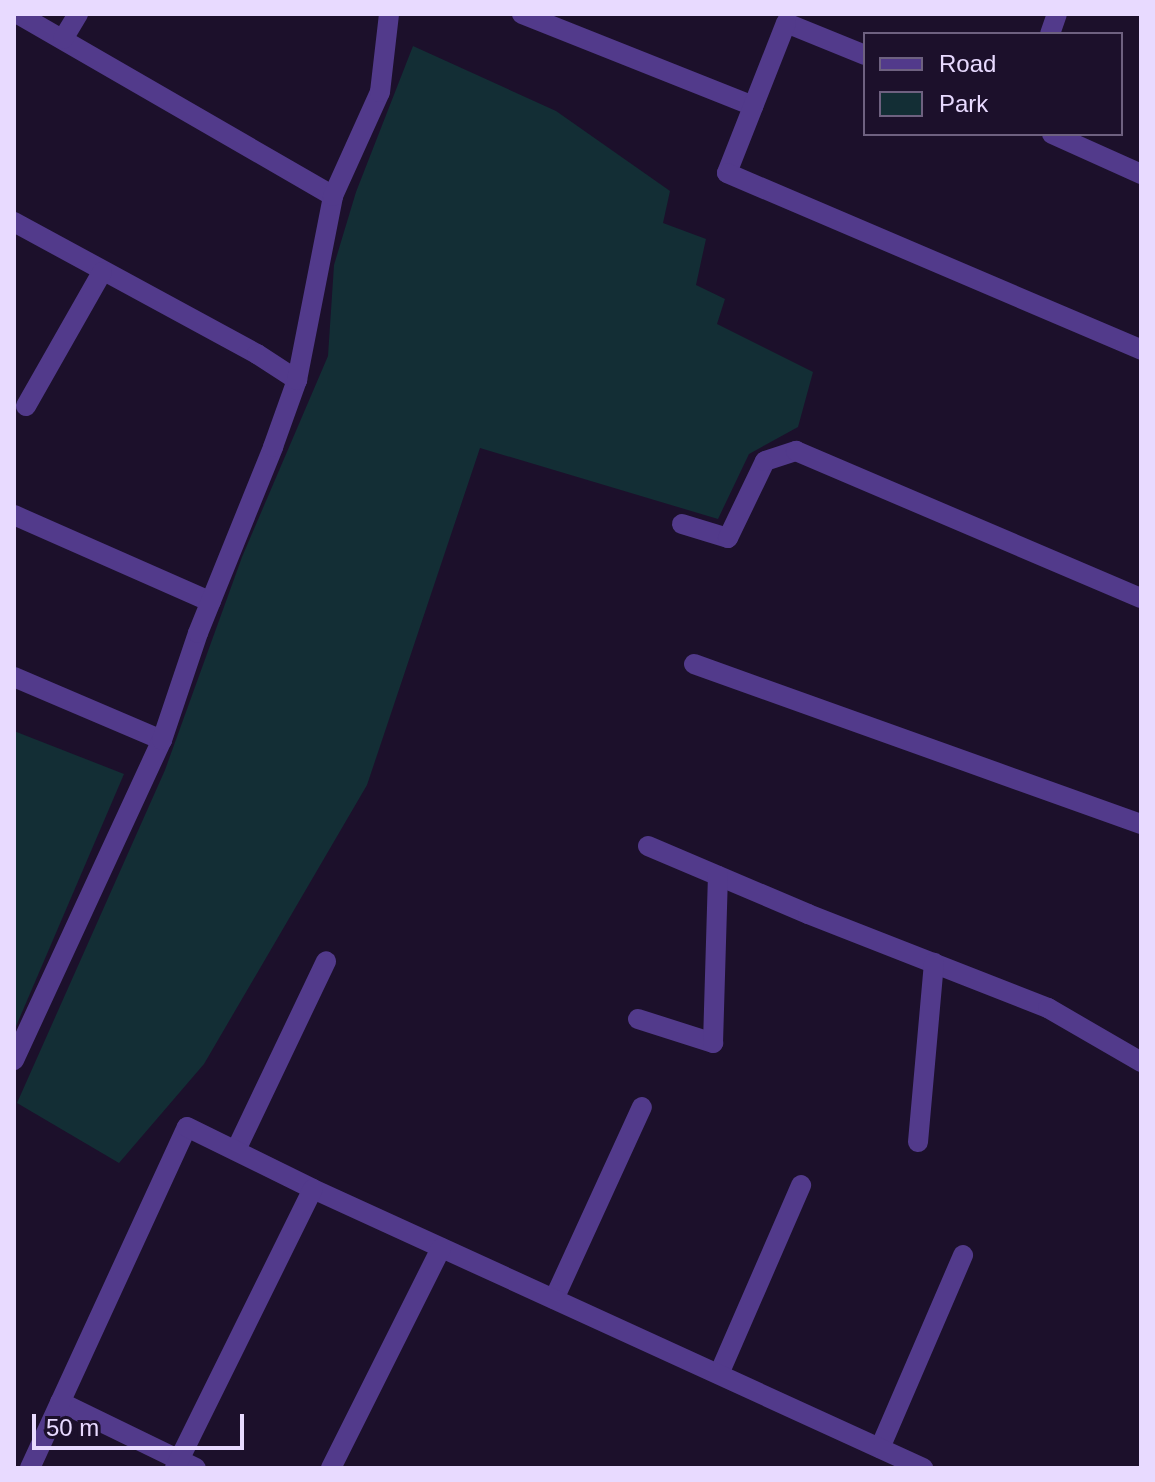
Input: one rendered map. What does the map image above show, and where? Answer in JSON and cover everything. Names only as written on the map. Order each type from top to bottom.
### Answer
[{"type":"street","points":[[18,14],[333,196]]},
{"type":"street","points":[[63,39],[78,14]]},
{"type":"street","points":[[14,1060],[162,740],[211,602],[256,494],[297,380],[333,196],[380,92],[389,14]]},
{"type":"street","points":[[522,14],[753,106]]},
{"type":"street","points":[[863,54],[786,23],[727,173],[1141,350]]},
{"type":"street","points":[[1056,136],[1141,174]]},
{"type":"street","points":[[14,222],[257,354],[297,380]]},
{"type":"street","points":[[26,406],[102,272]]},
{"type":"street","points":[[682,524],[728,538],[765,461],[796,451],[1141,598]]},
{"type":"street","points":[[14,515],[211,602]]},
{"type":"street","points":[[694,664],[1141,824]]},
{"type":"street","points":[[14,677],[162,740]]},
{"type":"street","points":[[648,846],[1048,1008],[1141,1062]]},
{"type":"street","points":[[638,1019],[713,1043],[718,876]]},
{"type":"street","points":[[236,1150],[326,961]]},
{"type":"street","points":[[918,1142],[934,963]]},
{"type":"street","points":[[554,1299],[642,1107]]},
{"type":"street","points":[[30,1468],[187,1127],[313,1189],[923,1468]]},
{"type":"street","points":[[719,1374],[801,1185]]},
{"type":"street","points":[[60,1402],[183,1465],[313,1189]]},
{"type":"street","points":[[331,1468],[441,1248]]},
{"type":"street","points":[[880,1448],[963,1255]]},
{"type":"green space","points":[[413,46],[556,111],[670,191],[663,223],[706,239],[696,285],[725,299],[717,324],[813,372],[798,427],[749,454],[718,519],[480,448],[367,785],[204,1064],[119,1163],[17,1103],[165,770],[242,557],[328,356],[334,265],[356,192]]},
{"type":"green space","points":[[14,731],[124,774],[14,1031]]}]
